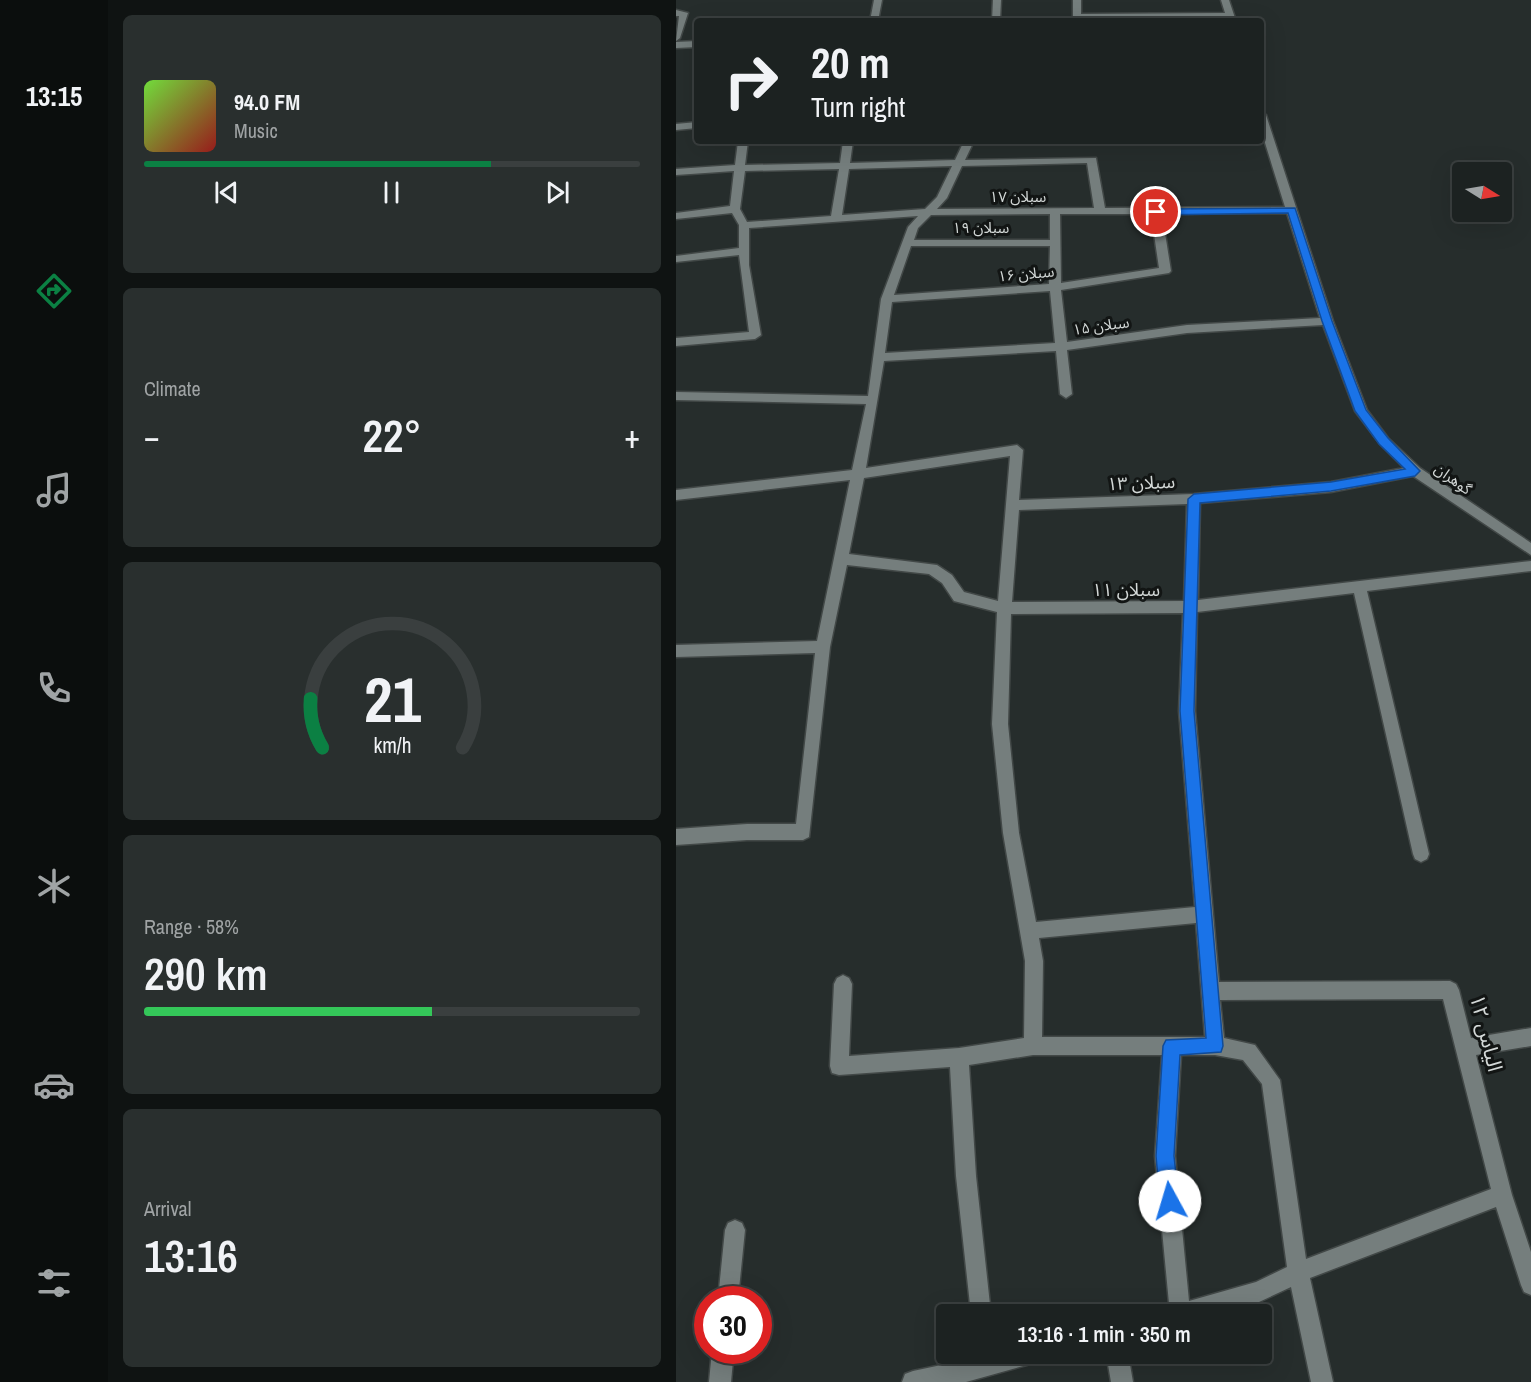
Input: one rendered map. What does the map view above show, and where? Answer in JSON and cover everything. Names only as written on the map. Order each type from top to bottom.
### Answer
[{"type":"street","points":[[875,18],[878,0]]},
{"type":"street","points":[[996,18],[997,0]]},
{"type":"street","points":[[1077,0],[1077,17],[1154,18]]},
{"type":"street","points":[[1225,0],[1231,18]]},
{"type":"street","points":[[676,14],[684,13],[676,38]]},
{"type":"street","points":[[676,45],[694,44]]},
{"type":"street","name":"گوهران","points":[[1264,124],[1327,321],[1361,411],[1384,441],[1415,471],[1531,550]]},
{"type":"street","points":[[676,127],[694,125]]},
{"type":"street","points":[[676,342],[756,335],[744,265],[744,225],[735,209],[743,144]]},
{"type":"street","points":[[836,219],[848,144]]},
{"type":"street","points":[[676,837],[747,831],[804,832],[823,647],[859,474],[880,357],[887,299],[913,227],[942,198],[968,144]]},
{"type":"street","points":[[676,172],[740,168],[1092,160],[1100,212]]},
{"type":"street","points":[[676,216],[735,209]]},
{"type":"street","name":"سبلان ۱۷","points":[[744,225],[927,213],[1292,210]]},
{"type":"street","points":[[1055,212],[1055,287],[1066,394]]},
{"type":"street","name":"سبلان ۱۶","points":[[887,299],[1055,287],[1165,271],[1156,212]]},
{"type":"street","name":"سبلان ۱۹","points":[[907,243],[1055,243]]},
{"type":"street","points":[[676,258],[744,251]]},
{"type":"street","name":"سبلان ۱۵","points":[[880,357],[1060,347],[1187,330],[1327,321]]},
{"type":"street","points":[[676,396],[872,400]]},
{"type":"street","points":[[676,495],[859,474],[1017,450],[1004,608],[1000,724],[1011,833],[1034,961],[1033,1046]]},
{"type":"street","name":"سبلان ۱۳","points":[[1011,505],[1194,499],[1331,487],[1415,471]]},
{"type":"street","points":[[1194,499],[1187,711],[1215,1046]]},
{"type":"street","name":"سبلان ۱۱","points":[[841,559],[932,569],[946,579],[959,597],[1004,608],[1190,607],[1531,566]]},
{"type":"street","points":[[1359,586],[1422,854]]},
{"type":"street","points":[[676,651],[823,647]]},
{"type":"street","points":[[1028,931],[1204,914]]},
{"type":"street","points":[[843,984],[840,1066],[959,1057],[1033,1046],[1215,1046],[1248,1052],[1271,1080],[1298,1272],[1322,1382]]},
{"type":"street","name":"الیاس ۱۲","points":[[1210,991],[1450,990],[1502,1195],[1526,1259],[1531,1285]]},
{"type":"street","points":[[1465,1048],[1531,1037]]},
{"type":"street","points":[[1172,1046],[1165,1156],[1179,1304]]},
{"type":"street","points":[[959,1057],[966,1176],[980,1304]]},
{"type":"street","points":[[1218,1304],[1259,1293],[1298,1272],[1502,1195]]},
{"type":"street","points":[[729,1286],[735,1230]]},
{"type":"street","points":[[720,1382],[722,1364]]},
{"type":"street","points":[[913,1382],[973,1364]]},
{"type":"street","points":[[1119,1364],[1122,1382]]},
{"type":"route","points":[[1156,212],[1292,210],[1327,321],[1361,411],[1384,441],[1415,471],[1331,487],[1194,499],[1187,711],[1215,1046],[1172,1046],[1165,1156],[1170,1201]]}]
